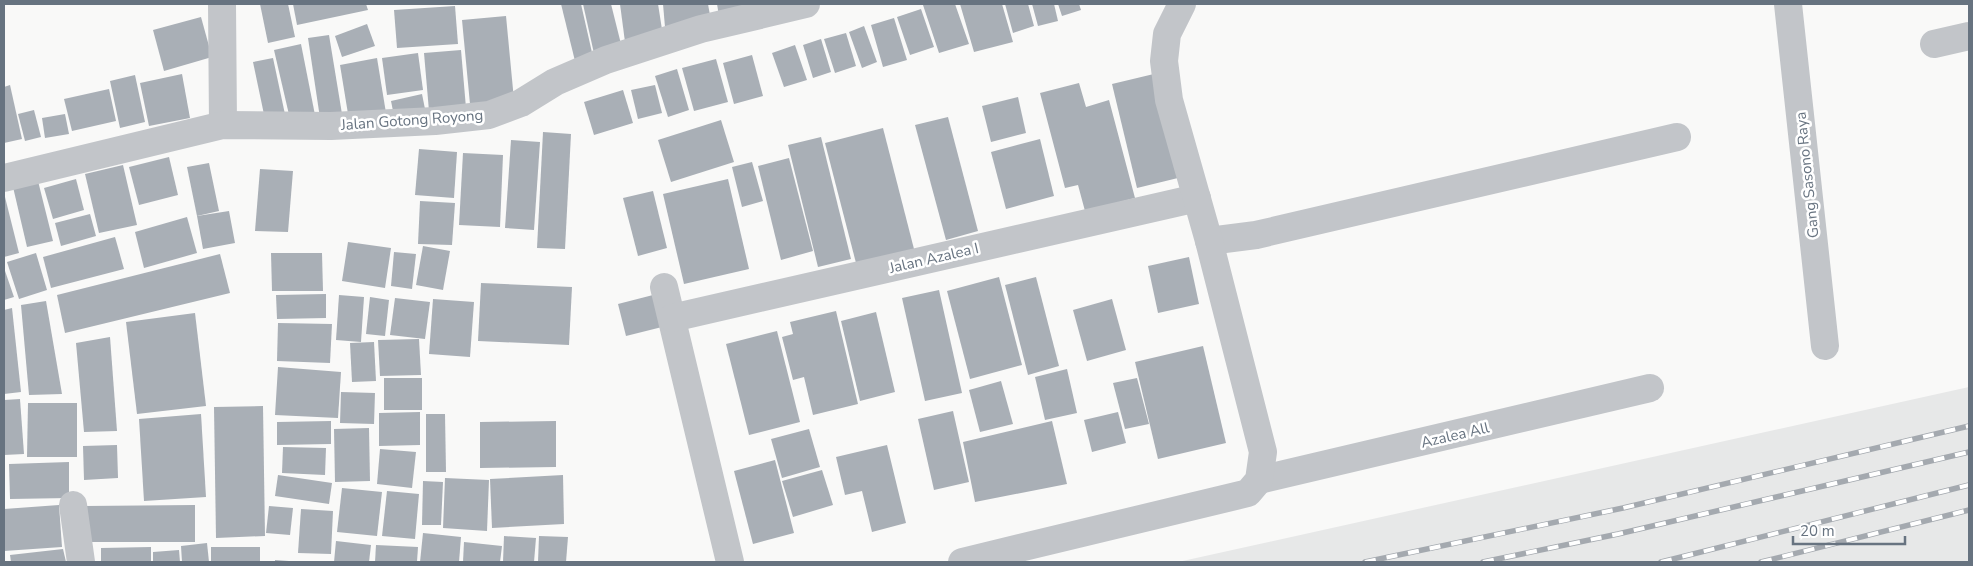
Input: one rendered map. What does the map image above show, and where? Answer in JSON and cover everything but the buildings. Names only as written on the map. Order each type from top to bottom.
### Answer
[{"type":"street","points":[[222,4],[223,124]]},
{"type":"street","name":"Jalan Gotong Royong","points":[[4,178],[223,124],[332,126],[435,121],[489,115],[521,102],[555,82],[606,60],[701,29],[806,4]]},
{"type":"street","points":[[962,562],[1248,494],[1259,480],[1263,452],[1209,241],[1169,100],[1164,61],[1167,34],[1182,4]]},
{"type":"street","name":"Gang Sasono Raya","points":[[1788,4],[1825,346]]},
{"type":"street","points":[[1934,44],[1969,36]]},
{"type":"street","points":[[1209,241],[1256,235],[1677,137]]},
{"type":"street","name":"Jalan Azalea I","points":[[672,318],[1197,198]]},
{"type":"street","points":[[664,287],[730,562]]},
{"type":"street","name":"Azalea All","points":[[1259,480],[1650,388]]},
{"type":"street","points":[[74,506],[81,562]]},
{"type":"shaded area","points":[[1969,387],[1969,562],[1178,562]]},
{"type":"railway","points":[[1365,562],[1623,508],[1969,426]]},
{"type":"railway","points":[[1483,562],[1618,534],[1969,452]]},
{"type":"railway","points":[[1661,562],[1969,485]]},
{"type":"railway","points":[[1761,562],[1969,510]]}]
